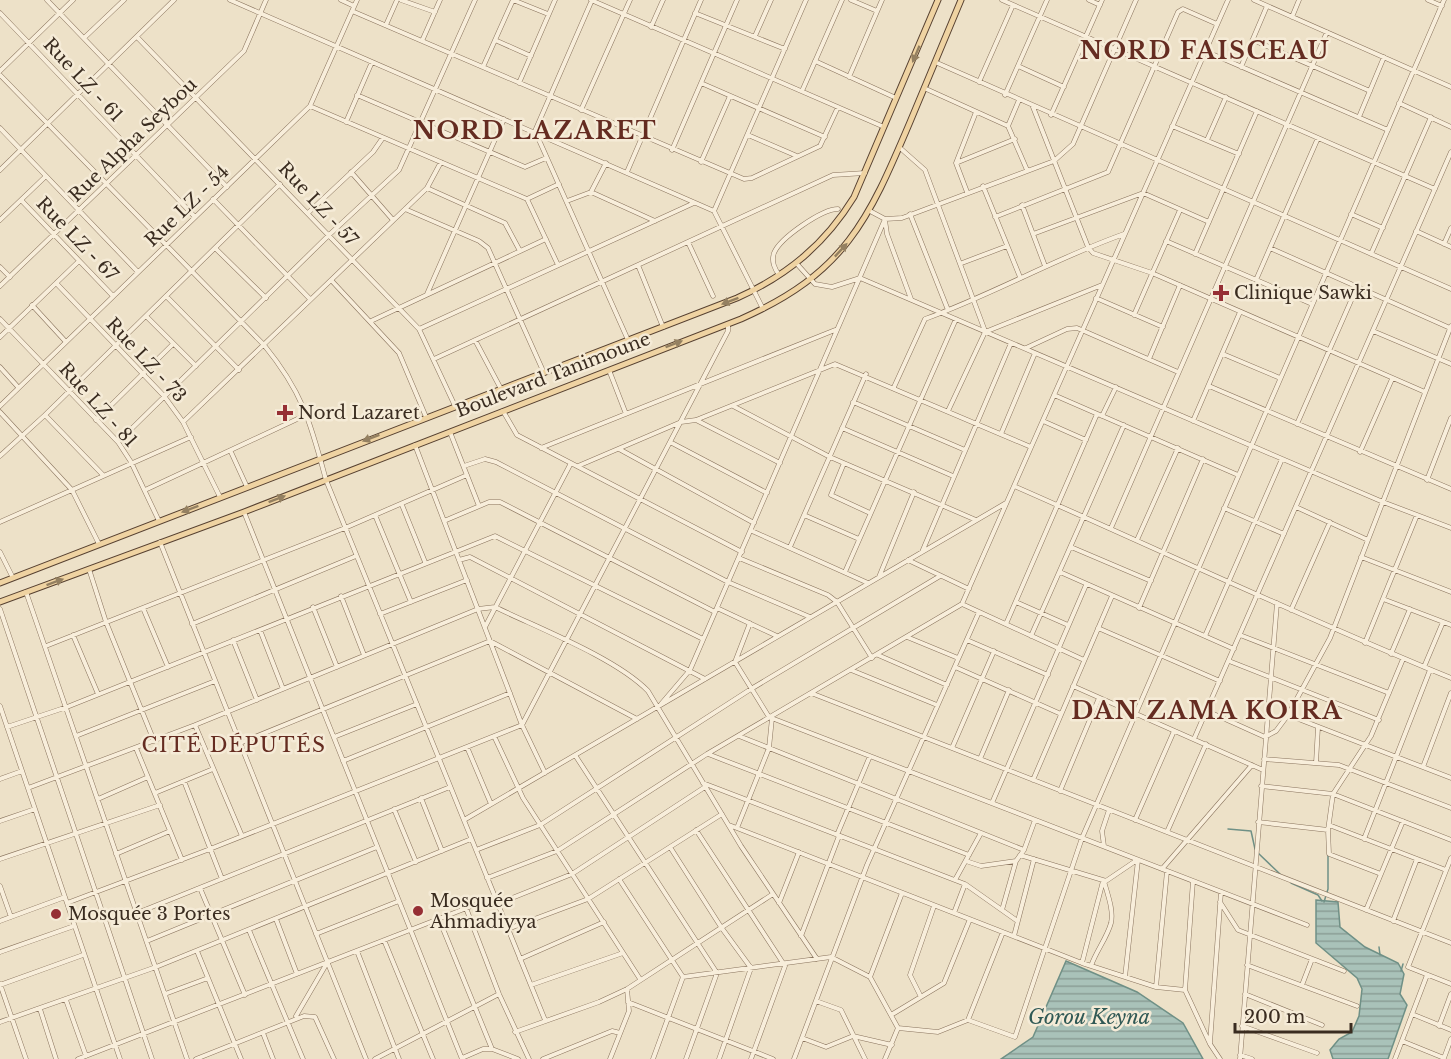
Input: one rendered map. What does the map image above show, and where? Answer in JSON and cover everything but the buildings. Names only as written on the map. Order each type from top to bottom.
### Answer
[{"type":"main road","name":"Boulevard Tanimoune","points":[[0,583],[663,327],[755,290],[797,264],[837,223],[865,173],[938,0]]},
{"type":"main road","name":"Boulevard Tanimoune","points":[[0,602],[244,512],[764,309],[810,280],[838,253],[872,212],[961,0]]},
{"type":"street","points":[[47,0],[227,187]]},
{"type":"street","points":[[73,0],[0,73],[190,272],[264,345],[291,379],[308,414],[326,480],[356,556],[545,1020]]},
{"type":"street","points":[[84,38],[124,0]]},
{"type":"street","points":[[0,170],[174,0]]},
{"type":"street","points":[[230,0],[714,210],[764,309]]},
{"type":"street","name":"Rue Alpha Seybou","points":[[0,286],[244,51],[266,0]]},
{"type":"street","points":[[341,0],[386,25],[730,176],[748,179],[820,146],[838,107]]},
{"type":"street","name":"Rue LZ - 54","points":[[0,406],[310,106],[357,0]]},
{"type":"street","points":[[386,25],[399,0],[435,12]]},
{"type":"street","points":[[422,41],[441,0]]},
{"type":"street","points":[[118,442],[328,235],[399,170],[410,150],[475,0]]},
{"type":"street","points":[[483,67],[513,0],[548,14]]},
{"type":"street","points":[[519,83],[555,0]]},
{"type":"street","points":[[628,340],[535,131],[591,0],[885,127]]},
{"type":"street","points":[[581,110],[630,0]]},
{"type":"street","points":[[651,27],[663,0]]},
{"type":"street","points":[[627,172],[700,0]]},
{"type":"street","points":[[672,150],[737,0]]},
{"type":"street","points":[[756,36],[771,0]]},
{"type":"street","points":[[714,210],[806,0]]},
{"type":"street","points":[[801,91],[842,0]]},
{"type":"street","points":[[851,0],[877,11]]},
{"type":"street","points":[[849,77],[882,0]]},
{"type":"street","points":[[1002,0],[1435,189]]},
{"type":"street","points":[[1005,94],[1047,0]]},
{"type":"street","points":[[1051,115],[1101,2],[1089,0]]},
{"type":"street","points":[[872,212],[883,218],[898,219],[1054,161],[1070,149],[1136,0]]},
{"type":"street","points":[[487,878],[557,850],[707,754],[962,604],[1228,0]]},
{"type":"street","points":[[1254,0],[1451,87]]},
{"type":"street","points":[[1292,17],[1299,0]]},
{"type":"street","points":[[1428,0],[1442,6]]},
{"type":"street","points":[[898,1028],[938,1032],[968,1020],[1016,1037],[1082,838],[1444,0]]},
{"type":"street","points":[[979,82],[1013,5]]},
{"type":"street","points":[[1241,66],[1267,6]]},
{"type":"street","points":[[994,217],[1108,172],[1181,10],[1217,24]]},
{"type":"street","name":"Rue LZ - 61","points":[[0,13],[195,217]]},
{"type":"street","points":[[695,13],[785,49]]},
{"type":"street","points":[[1111,528],[1327,32]]},
{"type":"street","name":"Rue LZ - 57","points":[[137,37],[419,329],[455,406]]},
{"type":"street","points":[[495,40],[531,56]]},
{"type":"street","points":[[1253,40],[1370,91]]},
{"type":"street","points":[[1205,51],[1388,130]]},
{"type":"street","points":[[1359,117],[1384,57]]},
{"type":"street","points":[[815,61],[897,98]]},
{"type":"street","points":[[346,122],[372,62]]},
{"type":"street","points":[[935,62],[1051,115],[1158,159],[1451,289]]},
{"type":"street","points":[[1018,66],[1064,87]]},
{"type":"street","points":[[701,83],[825,137]]},
{"type":"street","points":[[924,88],[1008,126],[1027,170]]},
{"type":"street","points":[[357,95],[525,167],[546,158]]},
{"type":"street","points":[[701,162],[730,96]]},
{"type":"street","points":[[1207,140],[1226,98]]},
{"type":"street","points":[[1008,126],[1019,100]]},
{"type":"street","points":[[1400,104],[1451,127]]},
{"type":"street","points":[[310,106],[382,139],[527,199],[558,265]]},
{"type":"street","points":[[1032,106],[1092,253],[1152,273],[1425,392]]},
{"type":"street","points":[[1196,254],[1257,111]]},
{"type":"street","points":[[967,192],[956,164],[976,112]]},
{"type":"street","points":[[1371,254],[1431,117]]},
{"type":"street","points":[[426,295],[504,119]]},
{"type":"street","points":[[1172,126],[1239,154]]},
{"type":"street","points":[[0,128],[138,272]]},
{"type":"street","points":[[748,135],[796,156]]},
{"type":"street","points":[[1256,280],[1318,138]]},
{"type":"street","points":[[308,213],[373,152],[382,139]]},
{"type":"street","points":[[956,164],[1015,139]]},
{"type":"street","points":[[899,147],[925,170],[962,263],[985,332],[948,411]]},
{"type":"street","points":[[1194,740],[1416,231],[1449,164],[1451,152]]},
{"type":"street","points":[[183,422],[427,188],[441,162]]},
{"type":"street","points":[[567,201],[591,192],[606,163]]},
{"type":"street","points":[[351,172],[393,220]]},
{"type":"street","points":[[434,359],[833,175],[865,173]]},
{"type":"street","points":[[1,218],[46,176]]},
{"type":"street","points":[[0,456],[69,392],[280,184]]},
{"type":"street","points":[[527,199],[559,184]]},
{"type":"street","points":[[983,186],[1020,277]]},
{"type":"street","points":[[427,188],[505,223],[520,252]]},
{"type":"street","points":[[591,192],[656,221]]},
{"type":"street","points":[[1033,234],[1143,193],[1209,222]]},
{"type":"street","name":"Rue LZ - 67","points":[[21,200],[113,296]]},
{"type":"street","points":[[213,200],[310,299]]},
{"type":"street","points":[[419,329],[694,203]]},
{"type":"street","points":[[1022,206],[1045,266]]},
{"type":"street","points":[[405,209],[483,243],[544,373]]},
{"type":"street","points":[[779,275],[774,268],[773,258],[778,247],[820,213],[838,209]]},
{"type":"street","points":[[1134,315],[1180,210]]},
{"type":"street","points":[[910,214],[948,310]]},
{"type":"street","points":[[1352,214],[1383,228]]},
{"type":"street","points":[[658,707],[690,670],[780,464],[835,330],[860,278],[883,218]]},
{"type":"street","points":[[883,218],[911,299]]},
{"type":"street","points":[[1444,244],[1451,228]]},
{"type":"street","points":[[1416,231],[1451,247]]},
{"type":"street","points":[[894,387],[922,322],[928,318],[944,314],[974,297],[1125,233]]},
{"type":"street","points":[[371,321],[546,239]]},
{"type":"street","points":[[1166,241],[1312,304]]},
{"type":"street","points":[[688,242],[713,296]]},
{"type":"street","points":[[962,263],[1007,246]]},
{"type":"street","points":[[216,248],[266,298]]},
{"type":"street","points":[[1265,737],[1276,731],[1288,715],[1333,630],[1451,327],[1270,248]]},
{"type":"street","points":[[0,337],[79,261]]},
{"type":"street","points":[[797,264],[816,285],[832,287],[860,278],[1383,502],[1451,528]]},
{"type":"street","points":[[638,266],[663,327]]},
{"type":"street","points":[[0,267],[10,277]]},
{"type":"street","points":[[331,280],[402,357],[426,417]]},
{"type":"street","name":"Rue LZ - 73","points":[[56,283],[164,396],[191,436],[220,497]]},
{"type":"street","points":[[985,332],[1102,285]]},
{"type":"street","points":[[1149,359],[1180,285]]},
{"type":"street","points":[[1297,424],[1357,287]]},
{"type":"street","points":[[166,296],[239,370]]},
{"type":"street","points":[[1096,298],[1163,327]]},
{"type":"street","points":[[32,305],[66,342]]},
{"type":"street","points":[[1193,421],[1240,312]]},
{"type":"street","points":[[146,316],[196,367]]},
{"type":"street","name":"Rue LZ - 81","points":[[0,319],[118,442],[146,490],[159,521]]},
{"type":"street","points":[[845,572],[956,319]]},
{"type":"street","points":[[67,903],[126,882],[522,725],[728,331],[728,324]]},
{"type":"street","points":[[1025,348],[1072,328],[1083,330],[1178,372]]},
{"type":"street","points":[[541,448],[835,330]]},
{"type":"street","points":[[1373,331],[1451,364]]},
{"type":"street","points":[[475,340],[501,389]]},
{"type":"street","points":[[922,552],[1011,343]]},
{"type":"street","points":[[96,420],[173,344]]},
{"type":"street","points":[[1000,434],[1015,404],[1035,353]]},
{"type":"street","points":[[1223,354],[1280,378]]},
{"type":"street","points":[[578,466],[681,422],[696,420],[835,364],[866,374],[1031,447]]},
{"type":"street","points":[[0,367],[18,387]]},
{"type":"street","points":[[609,369],[627,414]]},
{"type":"street","points":[[790,547],[866,374]]},
{"type":"street","points":[[1360,452],[1392,379]]},
{"type":"street","points":[[1209,386],[1451,489]]},
{"type":"street","points":[[1006,624],[1086,440],[1116,387]]},
{"type":"street","points":[[1054,395],[1238,475]]},
{"type":"street","points":[[854,402],[964,450]]},
{"type":"street","points":[[732,406],[830,457],[977,520]]},
{"type":"street","points":[[502,410],[514,433],[742,552]]},
{"type":"street","points":[[0,412],[72,490],[99,544]]},
{"type":"street","points":[[146,490],[308,414]]},
{"type":"street","points":[[45,415],[103,475]]},
{"type":"street","points":[[1427,480],[1451,418]]},
{"type":"street","points":[[696,420],[780,464]]},
{"type":"street","points":[[1042,421],[1086,440]]},
{"type":"street","points":[[1031,636],[1124,425]]},
{"type":"street","points":[[1448,427],[1451,435]]},
{"type":"street","points":[[842,428],[953,476]]},
{"type":"street","points":[[450,432],[479,507]]},
{"type":"street","points":[[0,522],[191,436]]},
{"type":"street","points":[[670,442],[767,493]]},
{"type":"street","points":[[415,445],[522,725],[545,773]]},
{"type":"street","points":[[1137,540],[1178,448]]},
{"type":"street","points":[[619,449],[655,471],[754,523]]},
{"type":"street","points":[[231,452],[247,487]]},
{"type":"street","points":[[1139,608],[1203,459]]},
{"type":"street","points":[[1204,636],[1282,459]]},
{"type":"street","points":[[464,466],[491,460],[728,582],[810,618]]},
{"type":"street","points":[[485,628],[571,463]]},
{"type":"street","points":[[844,463],[830,493],[870,513]]},
{"type":"street","points":[[46,646],[402,505],[467,476]]},
{"type":"street","points":[[1014,486],[1199,567],[1333,630],[1451,678]]},
{"type":"street","points":[[879,577],[914,492]]},
{"type":"street","points":[[444,521],[498,501],[716,610],[778,636]]},
{"type":"street","points":[[464,820],[1007,502]]},
{"type":"street","points":[[402,505],[425,562]]},
{"type":"street","points":[[1296,507],[1368,540]]},
{"type":"street","points":[[1224,508],[1284,534]]},
{"type":"street","points":[[244,512],[462,1058],[483,1049],[492,1049],[518,1059]]},
{"type":"street","points":[[375,515],[411,602]]},
{"type":"street","points":[[804,515],[859,539]]},
{"type":"street","points":[[1365,644],[1417,515]]},
{"type":"street","points":[[1291,610],[1330,522]]},
{"type":"street","points":[[751,531],[869,583]]},
{"type":"street","points":[[7,727],[67,707],[455,550],[495,536],[703,639]]},
{"type":"street","points":[[159,542],[366,1059]]},
{"type":"street","points":[[1071,547],[1151,581]]},
{"type":"street","points":[[0,552],[13,578]]},
{"type":"street","points":[[192,624],[356,556]]},
{"type":"street","points":[[459,560],[470,557],[705,679]]},
{"type":"street","points":[[1361,557],[1451,592]]},
{"type":"street","points":[[739,558],[837,602],[872,658]]},
{"type":"street","points":[[908,560],[969,589]]},
{"type":"street","points":[[89,569],[106,622],[154,741]]},
{"type":"street","points":[[1060,572],[1234,649]]},
{"type":"street","points":[[476,849],[540,825],[597,790],[675,736],[940,576]]},
{"type":"street","points":[[380,614],[467,580]]},
{"type":"street","points":[[992,803],[1086,585]]},
{"type":"street","points":[[26,592],[187,1059]]},
{"type":"street","points":[[341,596],[364,656]]},
{"type":"street","points":[[1033,780],[1112,596]]},
{"type":"street","points":[[1383,599],[1451,625]]},
{"type":"street","points":[[1016,602],[1068,625]]},
{"type":"street","points":[[1252,1059],[1240,1057],[1277,603]]},
{"type":"street","points":[[962,604],[1084,660]]},
{"type":"street","points":[[313,607],[337,667]]},
{"type":"street","points":[[28,788],[195,725],[478,609],[495,607],[632,676],[648,691],[722,814],[817,959]]},
{"type":"street","points":[[144,608],[168,667]]},
{"type":"street","points":[[0,609],[152,1059]]},
{"type":"street","points":[[1391,654],[1410,609]]},
{"type":"street","points":[[794,1059],[874,849],[979,612]]},
{"type":"street","points":[[1424,667],[1443,622]]},
{"type":"street","points":[[735,662],[750,623]]},
{"type":"street","points":[[1098,628],[1220,681]]},
{"type":"street","points":[[260,630],[283,689]]},
{"type":"street","points":[[73,635],[98,694]]},
{"type":"street","points":[[1240,635],[1389,693]]},
{"type":"street","points":[[907,637],[958,658]]},
{"type":"street","points":[[233,640],[257,700]]},
{"type":"street","points":[[967,640],[1048,675]]},
{"type":"street","points":[[240,743],[490,641],[637,719]]},
{"type":"street","points":[[952,748],[994,651]]},
{"type":"street","points":[[878,655],[947,685]]},
{"type":"street","points":[[1381,874],[1329,854],[1328,828],[1333,794],[1348,768],[1367,745],[1403,659]]},
{"type":"street","points":[[1228,661],[1379,720]]},
{"type":"street","points":[[735,662],[770,717],[1307,925]]},
{"type":"street","points":[[955,667],[1061,714]]},
{"type":"street","points":[[851,670],[938,705]]},
{"type":"street","points":[[1364,839],[1430,670]]},
{"type":"street","points":[[76,736],[215,681]]},
{"type":"street","points":[[1073,686],[1263,770]]},
{"type":"street","points":[[980,759],[1009,690]]},
{"type":"street","points":[[343,761],[510,693]]},
{"type":"street","points":[[810,693],[1451,943]]},
{"type":"street","points":[[1423,768],[1451,693]]},
{"type":"street","points":[[1060,790],[1100,698]]},
{"type":"street","points":[[334,737],[417,704]]},
{"type":"street","points":[[0,706],[120,1059]]},
{"type":"street","points":[[1207,711],[1265,737]]},
{"type":"street","points":[[1288,715],[1423,768],[1450,776]]},
{"type":"street","points":[[737,828],[768,748],[770,717]]},
{"type":"street","points":[[195,725],[242,836]]},
{"type":"street","points":[[1316,763],[1318,727]]},
{"type":"street","points":[[1135,820],[1174,730]]},
{"type":"street","points":[[494,736],[518,789],[640,979]]},
{"type":"street","points":[[738,736],[1024,850]]},
{"type":"street","points":[[1167,832],[1206,744]]},
{"type":"street","points":[[467,747],[491,804]]},
{"type":"street","points":[[136,748],[182,860]]},
{"type":"street","points":[[707,754],[969,855]]},
{"type":"street","points":[[575,755],[717,973]]},
{"type":"street","points":[[800,936],[870,756]]},
{"type":"street","points":[[1263,759],[1348,768],[1451,808]]},
{"type":"street","points":[[1156,987],[1164,870],[1252,765]]},
{"type":"street","points":[[155,793],[213,769]]},
{"type":"street","points":[[0,779],[22,771]]},
{"type":"street","points":[[98,799],[148,777]]},
{"type":"street","points":[[184,782],[222,879]]},
{"type":"street","points":[[704,785],[965,884],[1017,920]]},
{"type":"street","points":[[497,904],[572,874],[704,785]]},
{"type":"street","points":[[1261,786],[1333,794],[1451,840]]},
{"type":"street","points":[[137,913],[450,787]]},
{"type":"street","points":[[421,798],[442,851]]},
{"type":"street","points":[[0,859],[160,805]]},
{"type":"street","points":[[0,821],[35,809]]},
{"type":"street","points":[[394,809],[416,862]]},
{"type":"street","points":[[1104,847],[1102,831],[1109,810]]},
{"type":"street","points":[[508,929],[588,899],[722,814]]},
{"type":"street","points":[[1002,910],[1016,861],[1024,850],[1035,820]]},
{"type":"street","points":[[1366,910],[1403,821]]},
{"type":"street","points":[[1258,822],[1328,828],[1446,870]]},
{"type":"street","points":[[729,825],[1082,963],[1156,987],[1185,990]]},
{"type":"street","points":[[116,854],[170,831]]},
{"type":"street","points":[[696,831],[784,966]]},
{"type":"street","points":[[955,880],[981,833]]},
{"type":"street","points":[[0,1022],[156,967],[471,839]]},
{"type":"street","points":[[147,941],[378,847]]},
{"type":"street","points":[[670,847],[721,927],[752,968]]},
{"type":"street","points":[[779,903],[799,852]]},
{"type":"street","points":[[1020,855],[1104,880]]},
{"type":"street","points":[[1451,858],[1408,967],[1451,984]]},
{"type":"street","points":[[1014,936],[1034,859]]},
{"type":"street","points":[[1393,921],[1417,859]]},
{"type":"street","points":[[1082,963],[1104,880],[1138,860]]},
{"type":"street","points":[[1125,977],[1138,860]]},
{"type":"street","points":[[966,861],[981,866],[1016,861]]},
{"type":"street","points":[[619,879],[683,977]]},
{"type":"street","points":[[1091,966],[1096,950],[1111,924],[1112,915],[1104,880]]},
{"type":"street","points":[[1193,881],[1185,990],[1210,1044],[1220,1059]]},
{"type":"street","points":[[954,913],[965,884]]},
{"type":"street","points":[[0,886],[10,917]]},
{"type":"street","points":[[200,888],[245,995]]},
{"type":"street","points":[[1210,1044],[1221,892]]},
{"type":"street","points":[[870,977],[902,893]]},
{"type":"street","points":[[515,1032],[598,1002],[627,988],[773,894]]},
{"type":"street","points":[[0,921],[65,897]]},
{"type":"street","points":[[78,1059],[495,897]]},
{"type":"street","points":[[316,934],[399,901]]},
{"type":"street","points":[[1220,901],[1238,930],[1344,971]]},
{"type":"street","points":[[921,997],[910,975],[934,906]]},
{"type":"street","points":[[466,908],[499,994],[529,1059]]},
{"type":"street","points":[[276,919],[297,974]]},
{"type":"street","points":[[439,919],[492,1049]]},
{"type":"street","points":[[891,1014],[944,983],[970,919]]},
{"type":"street","points":[[520,959],[604,922]]},
{"type":"street","points":[[0,952],[74,926]]},
{"type":"street","points":[[249,930],[303,1059]]},
{"type":"street","points":[[968,1020],[1003,932]]},
{"type":"street","points":[[384,940],[433,1059]]},
{"type":"street","points":[[197,951],[241,1059]]},
{"type":"street","points":[[357,951],[399,1059]]},
{"type":"street","points":[[531,985],[624,953]]},
{"type":"street","points":[[26,1059],[0,985],[83,955]]},
{"type":"street","points":[[683,977],[784,966],[831,957],[870,977],[891,1014],[898,1028],[885,1059]]},
{"type":"street","points":[[1302,985],[1312,959]]},
{"type":"street","points":[[296,1017],[327,963]]},
{"type":"street","points":[[1247,965],[1357,1006]]},
{"type":"street","points":[[751,1059],[784,966]]},
{"type":"street","points":[[719,1059],[752,968]]},
{"type":"street","points":[[686,1059],[717,973]]},
{"type":"street","points":[[1395,1059],[1427,975]]},
{"type":"street","points":[[653,1059],[683,977]]},
{"type":"street","points":[[165,994],[208,978]]},
{"type":"street","points":[[610,1059],[629,1011],[627,988]]},
{"type":"street","points":[[375,1059],[499,994]]},
{"type":"street","points":[[1245,994],[1322,1024]]},
{"type":"street","points":[[1439,1026],[1451,994]]},
{"type":"street","points":[[66,1000],[86,1056]]},
{"type":"street","points":[[816,1001],[841,1010],[865,1059]]},
{"type":"street","points":[[628,1002],[773,1059]]},
{"type":"street","points":[[40,1009],[56,1059]]},
{"type":"street","points":[[1412,1014],[1451,1030]]},
{"type":"street","points":[[196,1059],[263,1033],[296,1017],[315,1017],[334,1059]]},
{"type":"street","points":[[1242,1026],[1317,1053]]},
{"type":"street","points":[[543,1059],[612,1031],[620,1034]]},
{"type":"street","points":[[263,1033],[273,1059]]},
{"type":"street","points":[[802,1038],[826,1047],[854,1036],[892,1045]]},
{"type":"street","points":[[1401,1041],[1444,1059],[1451,1039]]},
{"type":"water","points":[[1316,900],[1338,902],[1340,927],[1365,947],[1398,963],[1404,974],[1400,994],[1407,1005],[1388,1059],[1333,1059],[1330,1050],[1339,1039],[1352,1032],[1359,1016],[1362,989],[1357,978],[1316,943]]},
{"type":"water","name":"Gorou Keyna","points":[[1066,961],[1137,992],[1183,1023],[1203,1059],[1001,1059],[1033,1037]]},
{"type":"waterway","points":[[1228,829],[1251,831],[1255,849]]},
{"type":"waterway","points":[[1258,853],[1280,874]]},
{"type":"waterway","points":[[1324,902],[1328,889],[1328,854]]},
{"type":"waterway","points":[[1291,883],[1318,895],[1322,901]]},
{"type":"waterway","points":[[1379,947],[1380,955]]},
{"type":"waterway","points":[[1401,971],[1403,964]]},
{"type":"place","name":"Clinique Sawki","points":[[1221,293]]},
{"type":"place","name":"Nord Lazaret","points":[[285,413]]},
{"type":"place","name":"Mosquée Ahmadiyya","points":[[418,911]]},
{"type":"place","name":"Mosquée 3 Portes","points":[[56,914]]},
{"type":"district","name":"NORD FAISCEAU","points":[[1205,51]]},
{"type":"district","name":"NORD LAZARET","points":[[535,131]]},
{"type":"district","name":"DAN ZAMA KOIRA","points":[[1207,711]]},
{"type":"district","name":"CITÉ DÉPUTÉS","points":[[234,745]]}]
